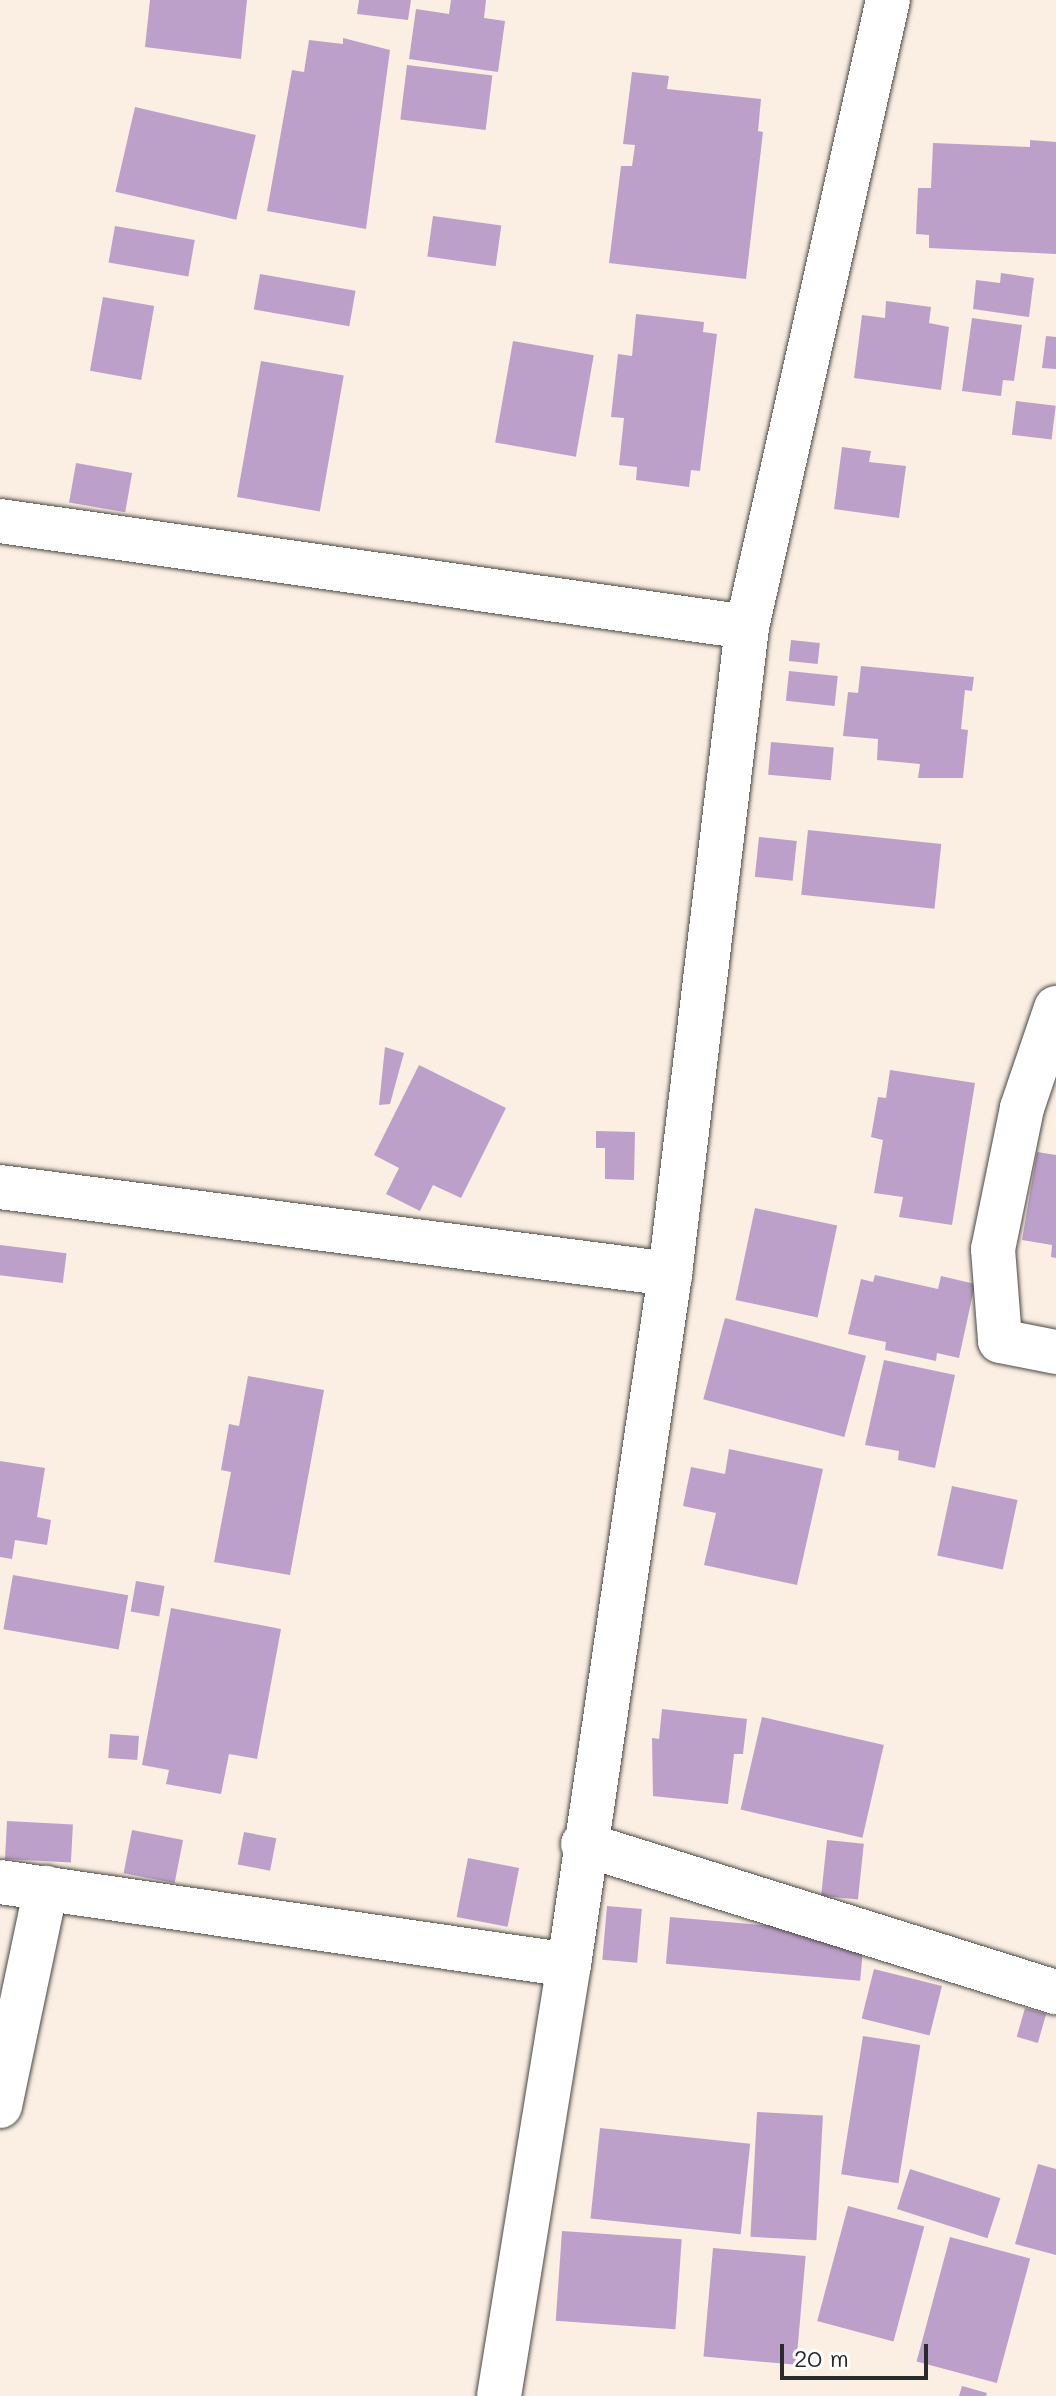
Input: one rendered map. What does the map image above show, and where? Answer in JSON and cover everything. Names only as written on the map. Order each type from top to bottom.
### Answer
[{"type":"street","points":[[499,2396],[569,1965],[583,1844],[670,1274],[747,627],[888,0]]},
{"type":"street","points":[[0,521],[747,627]]},
{"type":"street","points":[[1056,1008],[1022,1108],[993,1249],[1000,1341],[1056,1352]]},
{"type":"street","points":[[0,1187],[670,1274]]},
{"type":"street","points":[[583,1844],[1056,1992]]},
{"type":"street","points":[[0,1882],[569,1965]]},
{"type":"street","points":[[0,2106],[46,1888]]},
{"type":"building","points":[[150,0],[247,0],[241,59],[145,47]]},
{"type":"building","points":[[359,0],[411,0],[408,20],[357,14]]},
{"type":"building","points":[[451,0],[486,0],[484,18],[505,21],[498,72],[409,59],[416,9],[449,14]]},
{"type":"building","points":[[343,38],[390,50],[366,229],[267,211],[292,70],[304,72],[309,40],[343,44]]},
{"type":"building","points":[[407,65],[492,75],[486,130],[400,120]]},
{"type":"building","points":[[632,72],[669,76],[667,89],[761,99],[758,131],[763,132],[746,279],[609,263],[621,166],[632,166],[635,145],[623,144]]},
{"type":"building","points":[[135,107],[256,135],[236,220],[115,192]]},
{"type":"building","points":[[1030,140],[1056,142],[1056,254],[929,248],[929,235],[916,234],[918,188],[931,188],[933,143],[1030,147]]},
{"type":"building","points":[[433,216],[501,226],[496,266],[427,257]]},
{"type":"building","points":[[115,226],[195,240],[188,277],[109,262]]},
{"type":"building","points":[[1001,273],[1034,278],[1029,317],[973,309],[976,280],[1000,283]]},
{"type":"building","points":[[260,274],[356,291],[349,326],[254,309]]},
{"type":"building","points":[[103,297],[154,306],[141,380],[90,371]]},
{"type":"building","points":[[886,301],[931,307],[929,323],[949,327],[941,390],[854,378],[862,315],[885,318]]},
{"type":"building","points":[[636,314],[704,322],[703,332],[717,334],[700,471],[691,470],[689,487],[636,480],[637,467],[619,465],[624,418],[611,417],[618,354],[632,356]]},
{"type":"building","points":[[972,318],[1022,325],[1014,381],[1003,380],[1001,396],[962,391]]},
{"type":"building","points":[[1046,336],[1056,337],[1056,369],[1042,368]]},
{"type":"building","points":[[513,341],[594,355],[576,457],[495,442]]},
{"type":"building","points":[[261,361],[344,376],[320,511],[237,497]]},
{"type":"building","points":[[1016,401],[1056,406],[1052,440],[1012,435]]},
{"type":"building","points":[[842,447],[871,451],[869,462],[906,466],[899,518],[834,509]]},
{"type":"building","points":[[76,463],[132,473],[125,512],[69,502]]},
{"type":"building","points":[[791,640],[820,643],[818,664],[789,661]]},
{"type":"building","points":[[861,666],[974,677],[972,691],[965,690],[961,729],[968,730],[963,778],[918,778],[920,764],[877,760],[878,739],[843,736],[848,692],[858,693]]},
{"type":"building","points":[[789,671],[838,676],[835,706],[786,701]]},
{"type":"building","points":[[771,742],[834,747],[831,780],[768,775]]},
{"type":"building","points":[[808,830],[941,844],[934,909],[801,895]]},
{"type":"building","points":[[759,837],[797,841],[793,881],[755,877]]},
{"type":"building","points":[[385,1047],[404,1053],[390,1104],[379,1105]]},
{"type":"building","points":[[419,1065],[506,1108],[461,1198],[433,1185],[420,1211],[386,1194],[399,1168],[374,1155]]},
{"type":"building","points":[[890,1070],[975,1083],[952,1225],[899,1217],[903,1197],[874,1193],[883,1140],[871,1137],[878,1097],[886,1098]]},
{"type":"building","points":[[596,1131],[635,1132],[634,1180],[605,1179],[605,1148],[596,1148]]},
{"type":"building","points":[[1037,1152],[1056,1155],[1056,1258],[1051,1257],[1052,1245],[1022,1240]]},
{"type":"building","points":[[755,1208],[837,1225],[818,1317],[735,1300]]},
{"type":"building","points":[[0,1245],[67,1253],[63,1283],[0,1275]]},
{"type":"building","points":[[875,1275],[938,1289],[941,1276],[975,1284],[959,1358],[937,1353],[936,1361],[885,1350],[886,1342],[848,1334],[861,1279],[873,1282]]},
{"type":"building","points":[[725,1318],[866,1356],[844,1437],[703,1399]]},
{"type":"building","points":[[884,1360],[955,1375],[935,1468],[898,1460],[899,1451],[865,1445]]},
{"type":"building","points":[[248,1376],[324,1390],[290,1575],[214,1562],[231,1472],[221,1470],[229,1424],[239,1426]]},
{"type":"building","points":[[729,1449],[823,1469],[797,1585],[704,1565],[716,1513],[683,1506],[691,1467],[725,1474]]},
{"type":"building","points":[[0,1461],[45,1468],[37,1517],[51,1520],[47,1545],[15,1540],[12,1559],[0,1557]]},
{"type":"building","points":[[952,1486],[1018,1500],[1003,1569],[937,1555]]},
{"type":"building","points":[[13,1575],[128,1595],[119,1649],[3,1629]]},
{"type":"building","points":[[136,1581],[165,1586],[159,1617],[131,1612]]},
{"type":"building","points":[[171,1608],[281,1629],[257,1759],[229,1754],[221,1794],[166,1784],[169,1770],[142,1765]]},
{"type":"building","points":[[662,1709],[747,1719],[743,1754],[734,1754],[728,1804],[653,1796],[652,1738],[659,1739]]},
{"type":"building","points":[[762,1717],[884,1745],[862,1838],[741,1810]]},
{"type":"building","points":[[110,1734],[139,1736],[137,1760],[108,1758]]},
{"type":"building","points":[[7,1821],[73,1824],[71,1862],[5,1859]]},
{"type":"building","points":[[132,1830],[183,1840],[175,1883],[124,1873]]},
{"type":"building","points":[[244,1832],[276,1838],[270,1871],[238,1864]]},
{"type":"building","points":[[827,1840],[864,1844],[858,1900],[821,1896]]},
{"type":"building","points":[[468,1858],[519,1868],[508,1927],[457,1917]]},
{"type":"building","points":[[607,1906],[642,1909],[637,1963],[602,1960]]},
{"type":"building","points":[[670,1917],[864,1934],[860,1981],[666,1964]]},
{"type":"building","points":[[874,1969],[942,1986],[930,2035],[862,2018]]},
{"type":"building","points":[[1025,2008],[1046,2014],[1038,2043],[1017,2037]]},
{"type":"building","points":[[863,2036],[920,2045],[898,2183],[841,2174]]},
{"type":"building","points":[[757,2112],[823,2115],[816,2240],[750,2237]]},
{"type":"building","points":[[600,2128],[750,2144],[741,2234],[590,2219]]},
{"type":"building","points":[[1038,2164],[1056,2169],[1056,2255],[1015,2244]]},
{"type":"building","points":[[910,2169],[1000,2198],[987,2238],[897,2209]]},
{"type":"building","points":[[848,2206],[924,2226],[894,2341],[817,2321]]},
{"type":"building","points":[[562,2231],[682,2239],[675,2329],[556,2321]]},
{"type":"building","points":[[950,2237],[1030,2258],[997,2383],[917,2362]]},
{"type":"building","points":[[713,2248],[806,2256],[796,2365],[704,2357]]},
{"type":"building","points":[[962,2386],[987,2393],[986,2396],[959,2396]]}]
